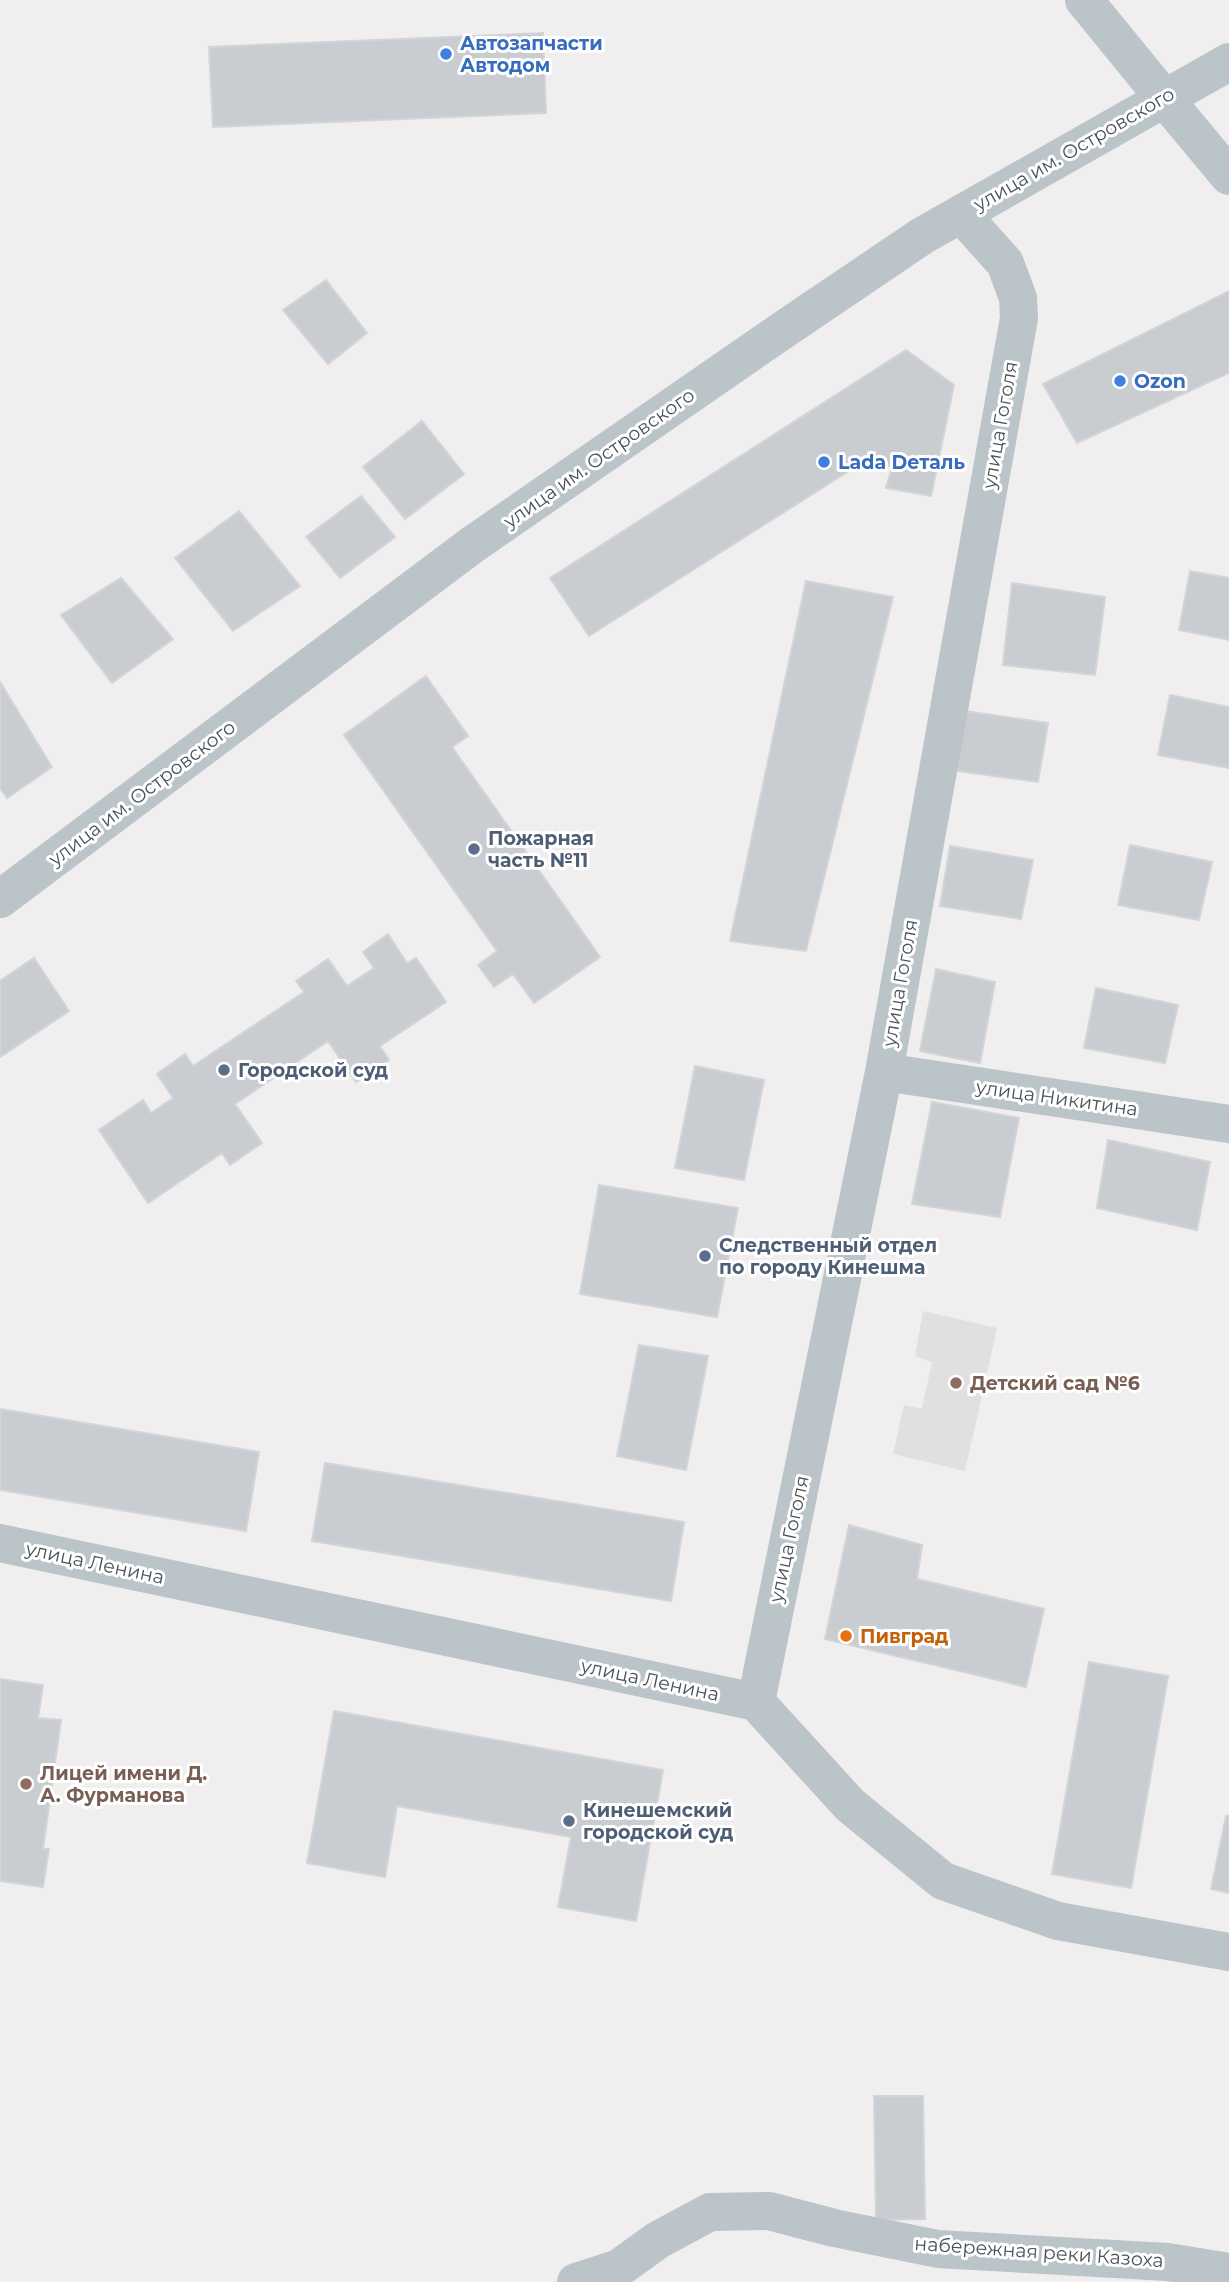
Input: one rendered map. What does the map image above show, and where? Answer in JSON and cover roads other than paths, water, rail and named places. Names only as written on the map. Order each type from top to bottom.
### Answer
[{"type":"street","points":[[1084,0],[1229,176]]},
{"type":"street","name":"улица им. Островского","points":[[0,900],[472,545],[922,236],[1229,62]]},
{"type":"street","name":"улица Гоголя","points":[[756,1702],[884,1072],[1019,318],[1018,298],[1005,263],[961,214]]},
{"type":"street","name":"улица Никитина","points":[[884,1072],[1228,1117]]},
{"type":"street","name":"улица Ленина","points":[[0,1544],[756,1702]]},
{"type":"street","points":[[756,1702],[850,1805],[943,1881],[1058,1921],[1229,1952]]},
{"type":"street","name":"набережная реки Казоха","points":[[576,2282],[619,2268],[658,2240],[710,2212],[769,2211],[834,2228],[938,2249],[1168,2262],[1229,2272]]},
{"type":"place","name":"Автозапчасти Автодом","points":[[446,54]]},
{"type":"place","name":"Ozon","points":[[1120,381]]},
{"type":"place","name":"Lada Dеталь","points":[[824,462]]},
{"type":"place","name":"Пожарная часть №11","points":[[474,849]]},
{"type":"place","name":"Городской суд","points":[[224,1070]]},
{"type":"place","name":"Следственный отдел по городу Кинешма","points":[[705,1256]]},
{"type":"place","name":"Детский сад №6","points":[[956,1383]]},
{"type":"place","name":"Пивград","points":[[846,1636]]},
{"type":"place","name":"Лицей имени Д. А. Фурманова","points":[[26,1784]]},
{"type":"place","name":"Кинешемский городской суд","points":[[569,1821]]}]
